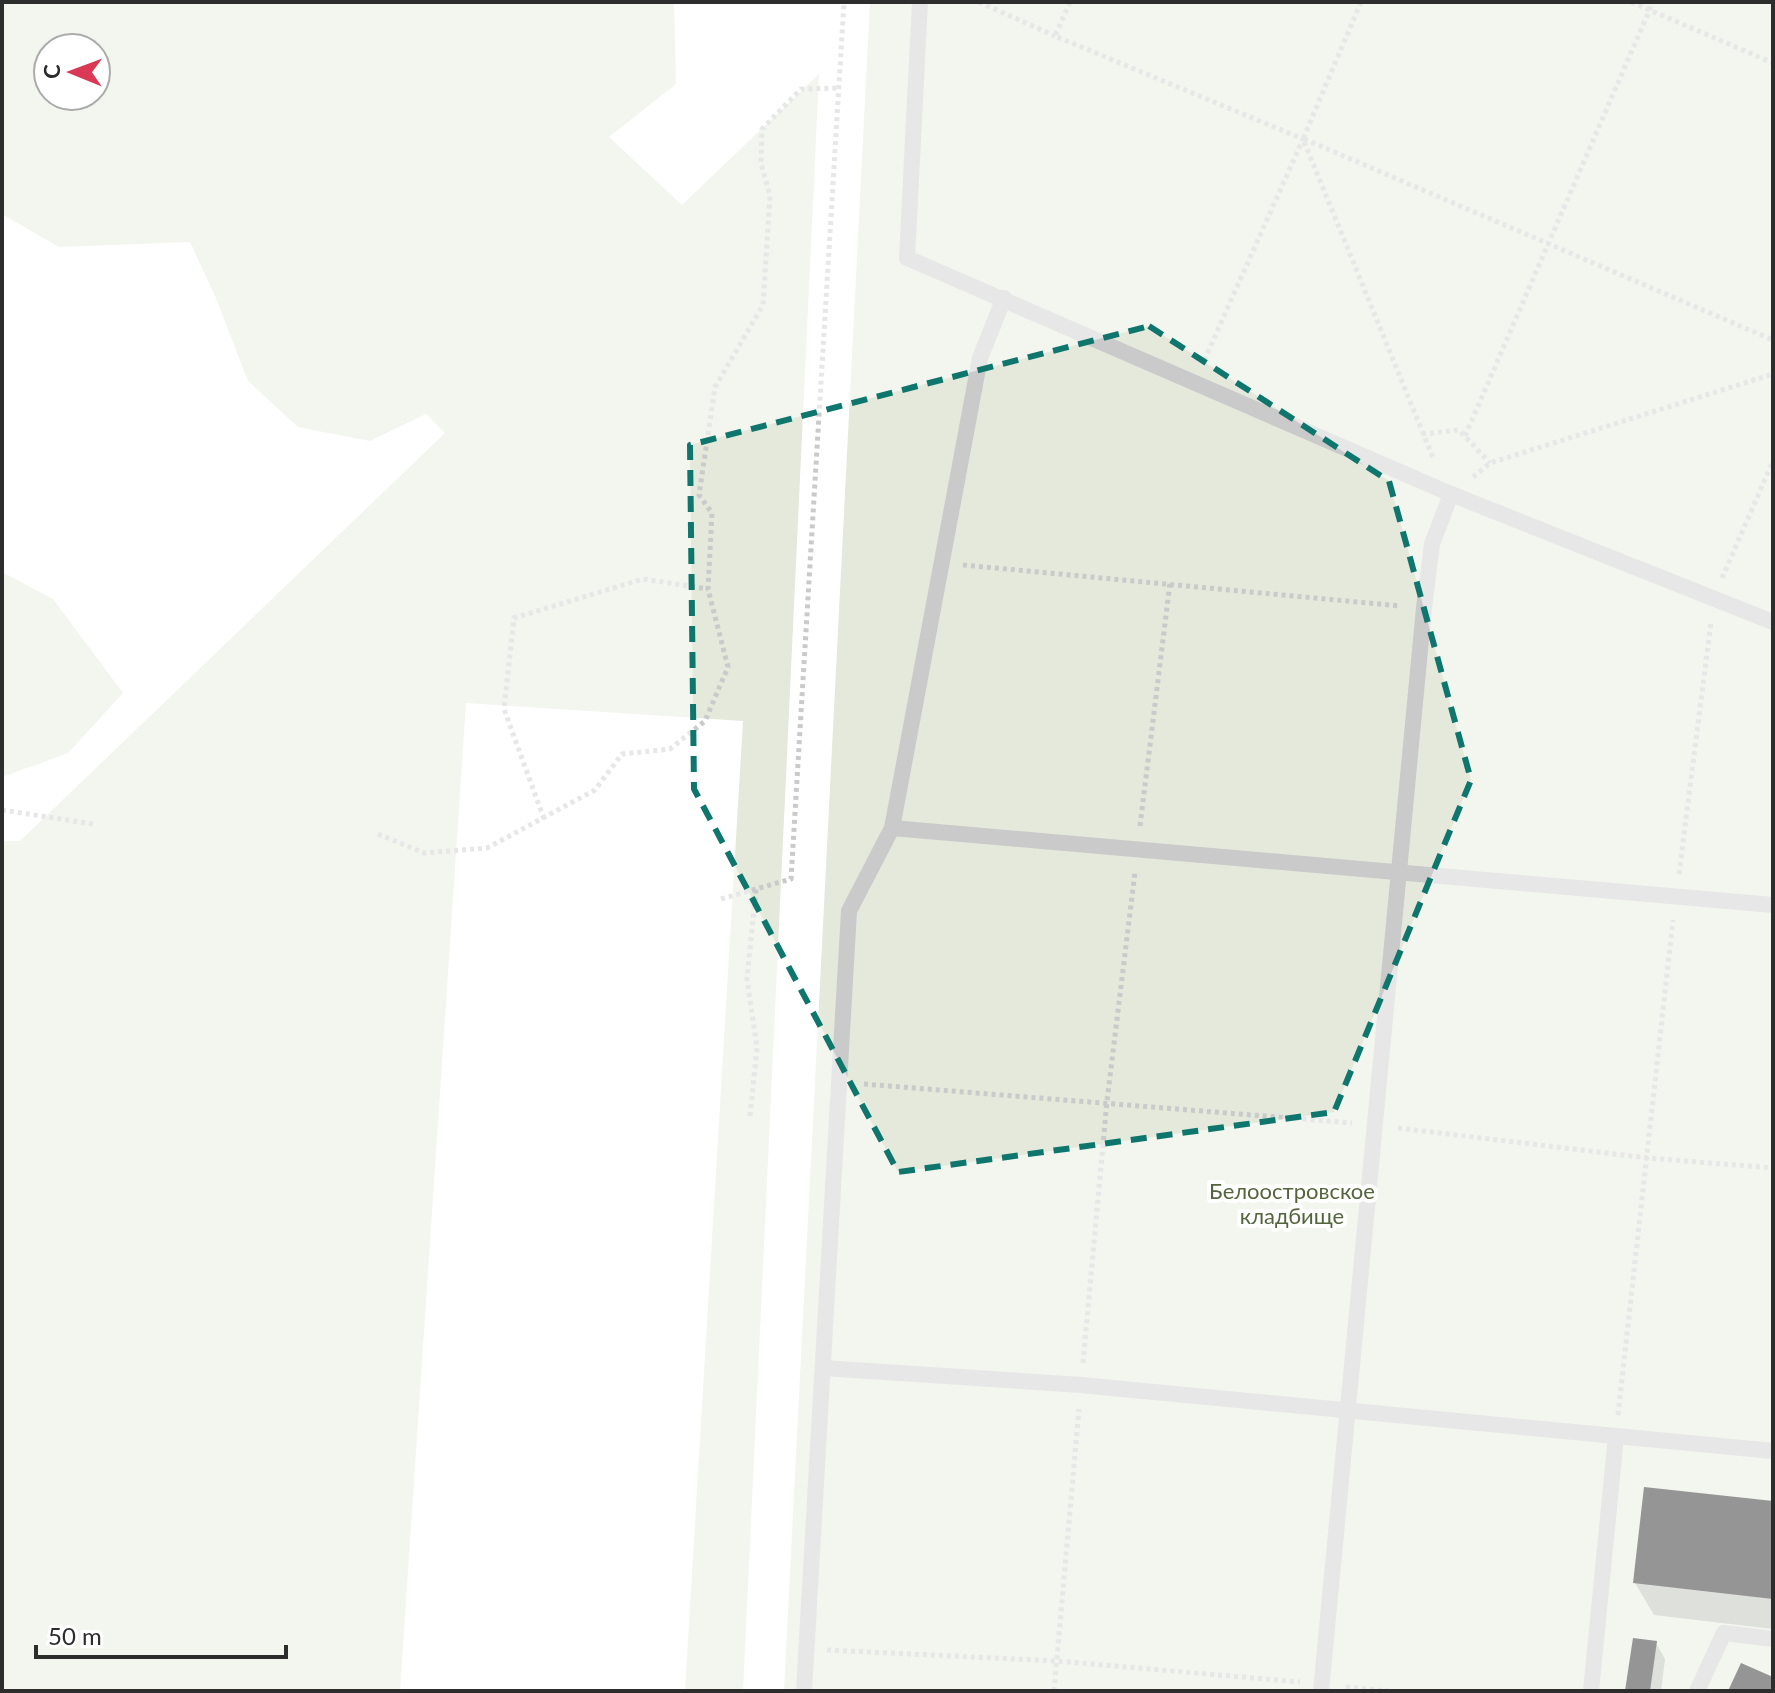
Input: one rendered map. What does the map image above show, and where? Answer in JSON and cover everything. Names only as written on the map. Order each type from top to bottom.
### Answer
[{"type":"lane","points":[[920,2],[907,258],[1451,494],[1773,622]]},
{"type":"lane","points":[[804,1691],[849,911],[892,828],[980,358],[1004,298]]},
{"type":"lane","points":[[1321,1688],[1424,608],[1432,544],[1451,494]]},
{"type":"lane","points":[[892,828],[1138,847],[1773,905]]},
{"type":"lane","points":[[823,1368],[1081,1385],[1773,1451]]},
{"type":"lane","points":[[1591,1691],[1616,1436]]},
{"type":"lane","points":[[1697,1691],[1724,1633],[1773,1639]]},
{"type":"path","points":[[721,899],[791,879],[844,2]]},
{"type":"path","points":[[979,2],[1551,242],[1773,340]]},
{"type":"path","points":[[1055,36],[1070,2]]},
{"type":"path","points":[[1194,383],[1361,2]]},
{"type":"path","points":[[1631,2],[1773,63]]},
{"type":"path","points":[[1465,436],[1653,2]]},
{"type":"path","points":[[378,834],[424,853],[487,848],[595,790],[622,754],[670,749],[705,721],[728,667],[708,589],[712,513],[699,495],[715,387],[763,305],[770,196],[761,163],[762,129],[801,89],[839,88]]},
{"type":"path","points":[[1303,139],[1422,434],[1451,494],[1490,463],[1773,374]]},
{"type":"path","points":[[1422,434],[1459,430],[1490,463]]},
{"type":"path","points":[[1616,1436],[1676,896],[1714,597],[1773,461]]},
{"type":"path","points":[[943,563],[1424,608]]},
{"type":"path","points":[[544,819],[504,709],[514,618],[643,579],[708,589]]},
{"type":"path","points":[[1054,1691],[1107,1101],[1170,583]]},
{"type":"path","points":[[2,810],[93,824]]},
{"type":"path","points":[[750,1116],[757,1048],[747,979],[756,889]]},
{"type":"path","points":[[839,1082],[1107,1101],[1373,1125],[1648,1158],[1773,1168]]},
{"type":"path","points":[[806,1649],[1057,1661],[1321,1688],[1388,1691]]},
{"type":"highlighted area","points":[[1149,326],[1389,481],[1471,780],[1334,1112],[898,1172],[694,789],[690,445]]},
{"type":"green space","points":[[2,2],[674,2],[676,84],[609,137],[682,205],[819,74],[743,1691],[685,1691],[743,721],[466,703],[400,1691],[2,1691],[2,841],[20,841],[445,433],[426,414],[370,441],[298,427],[248,381],[216,298],[190,242],[59,247],[2,214]]},
{"type":"green space","name":"Белоостровское кладбище","points":[[870,2],[1773,2],[1773,1691],[784,1691]]},
{"type":"green space","points":[[2,572],[53,599],[123,693],[68,753],[2,777]]},
{"type":"building","points":[[1644,1487],[1773,1501],[1773,1599],[1633,1583]]},
{"type":"building","points":[[1633,1638],[1657,1641],[1650,1691],[1625,1691]]},
{"type":"building","points":[[1741,1663],[1773,1677],[1773,1691],[1728,1691]]}]
